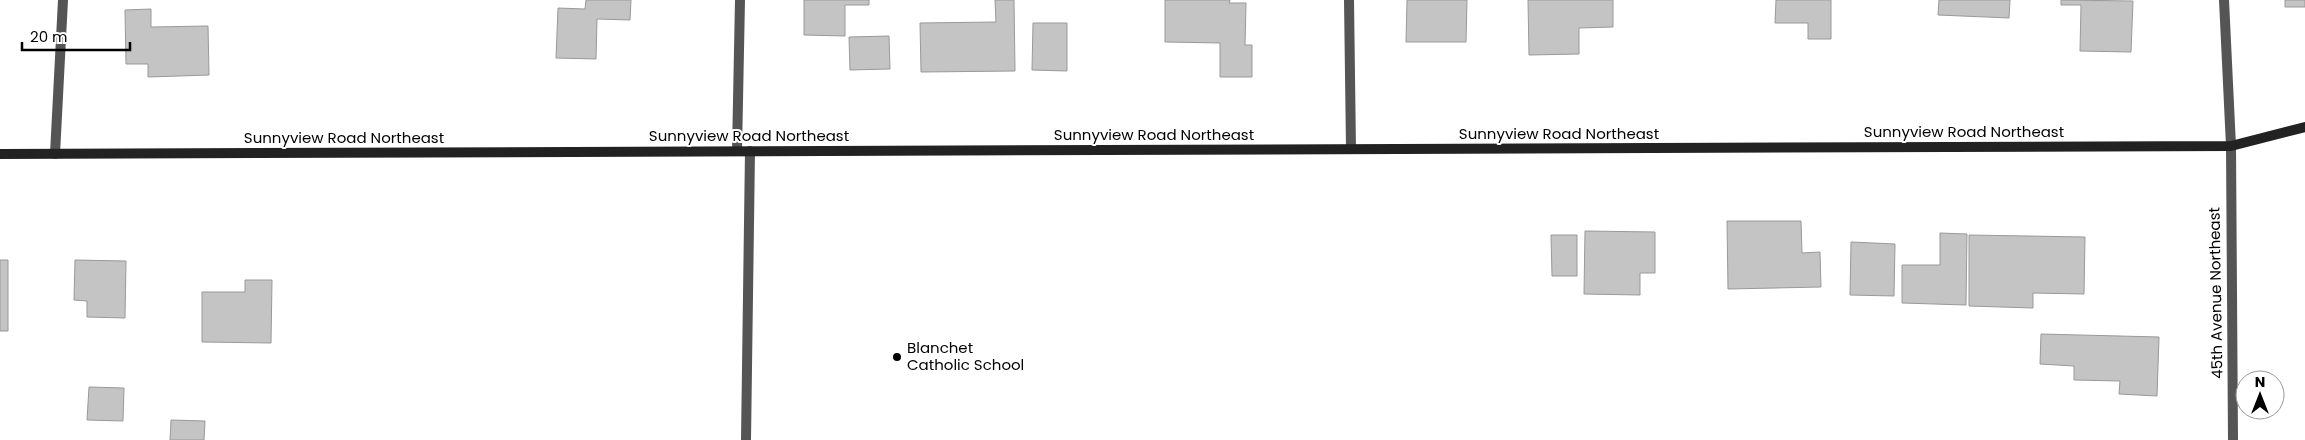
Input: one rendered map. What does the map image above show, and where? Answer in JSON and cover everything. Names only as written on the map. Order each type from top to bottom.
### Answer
[{"type":"main road","name":"Sunnyview Road Northeast","points":[[0,154],[2231,146],[2305,127]]},
{"type":"street","points":[[55,154],[63,0]]},
{"type":"street","points":[[737,151],[740,0]]},
{"type":"street","points":[[1349,0],[1351,149]]},
{"type":"street","name":"45th Avenue Northeast","points":[[2224,0],[2231,146],[2233,440]]},
{"type":"street","points":[[746,440],[750,151]]},
{"type":"building","points":[[586,0],[631,0],[630,20],[597,19],[596,59],[556,58],[558,8],[585,9]]},
{"type":"building","points":[[804,0],[869,0],[869,5],[845,5],[845,36],[804,35]]},
{"type":"building","points":[[995,0],[1014,0],[1015,71],[921,72],[920,23],[996,22]]},
{"type":"building","points":[[1165,0],[1230,0],[1229,3],[1246,3],[1245,45],[1252,45],[1252,77],[1220,77],[1220,43],[1165,42]]},
{"type":"building","points":[[1407,0],[1467,0],[1466,42],[1406,42]]},
{"type":"building","points":[[1528,0],[1613,0],[1613,27],[1579,28],[1579,54],[1529,55]]},
{"type":"building","points":[[1776,0],[1831,0],[1831,39],[1808,39],[1808,23],[1775,23]]},
{"type":"building","points":[[1939,0],[2010,0],[2009,18],[1938,15]]},
{"type":"building","points":[[2061,0],[2133,1],[2131,52],[2080,51],[2081,5],[2061,5]]},
{"type":"building","points":[[2285,0],[2305,0],[2305,7],[2285,7]]},
{"type":"building","points":[[151,9],[151,27],[208,26],[209,75],[148,77],[148,64],[126,64],[125,10]]},
{"type":"building","points":[[1033,23],[1067,23],[1067,71],[1032,70]]},
{"type":"building","points":[[889,36],[890,69],[850,70],[849,37]]},
{"type":"building","points":[[1727,221],[1801,221],[1802,253],[1820,252],[1821,287],[1728,289]]},
{"type":"building","points":[[1585,231],[1655,232],[1655,273],[1640,273],[1640,295],[1584,294]]},
{"type":"building","points":[[1940,233],[1967,234],[1966,305],[1902,303],[1902,265],[1940,265]]},
{"type":"building","points":[[1551,235],[1577,235],[1577,276],[1552,276]]},
{"type":"building","points":[[1969,235],[2085,237],[2084,294],[2033,293],[2033,308],[1969,306]]},
{"type":"building","points":[[1851,242],[1895,244],[1894,296],[1850,295]]},
{"type":"building","points":[[0,260],[8,260],[8,331],[0,331]]},
{"type":"building","points":[[75,260],[126,261],[125,318],[87,317],[87,301],[74,300]]},
{"type":"building","points":[[245,280],[272,280],[271,343],[202,342],[202,292],[245,292]]},
{"type":"building","points":[[2041,334],[2159,337],[2157,396],[2119,394],[2120,381],[2074,380],[2074,366],[2040,364]]},
{"type":"building","points":[[89,387],[124,388],[123,421],[87,420]]},
{"type":"building","points":[[171,420],[205,421],[204,440],[170,440]]},
{"type":"place","name":"Blanchet Catholic School","points":[[897,357]]}]
